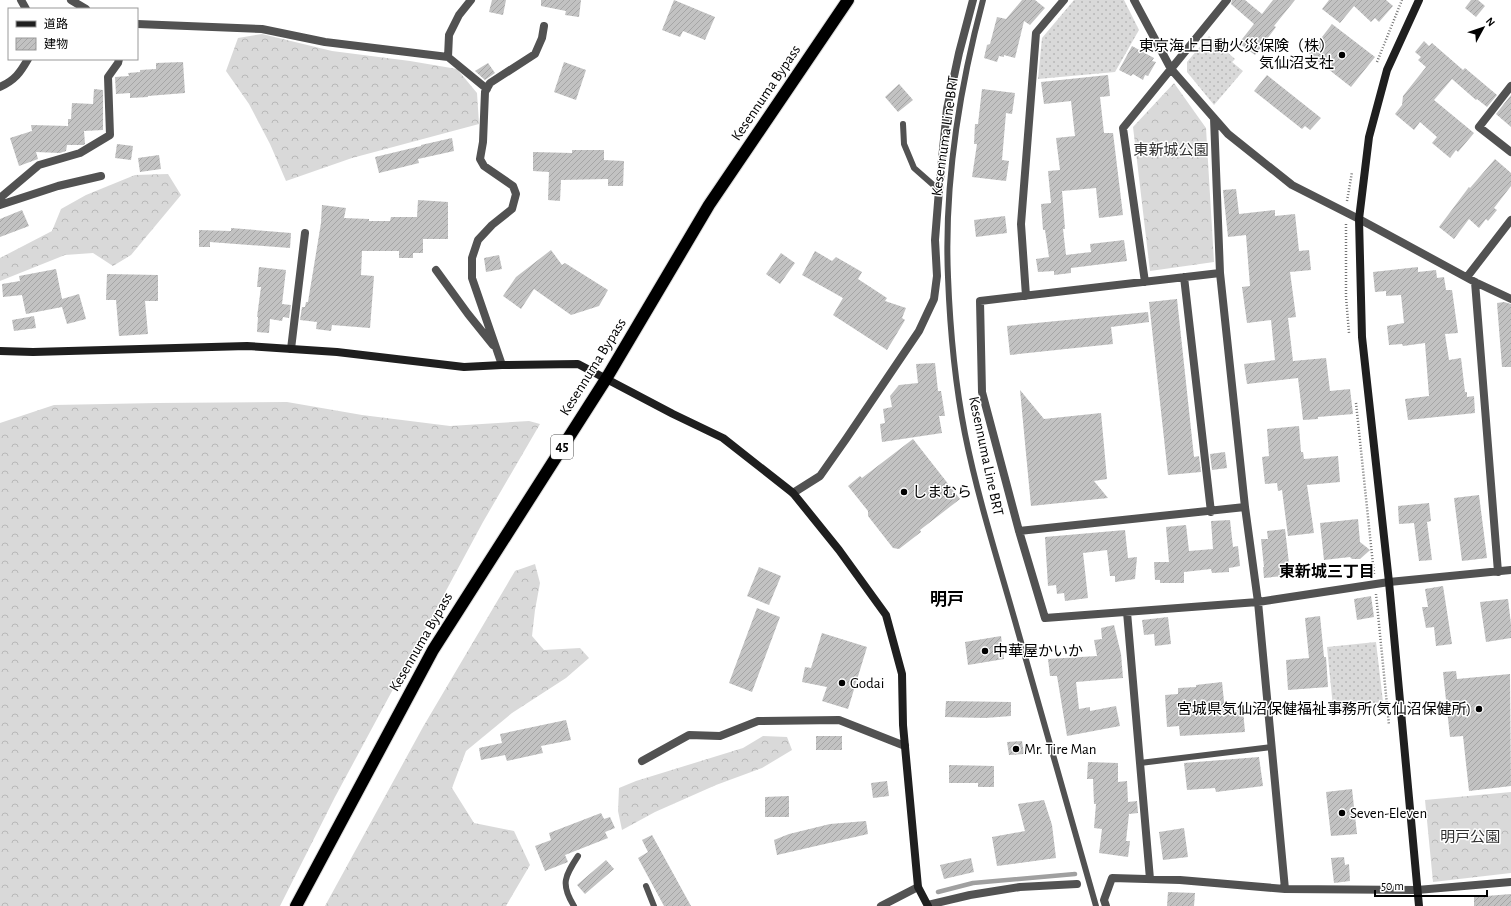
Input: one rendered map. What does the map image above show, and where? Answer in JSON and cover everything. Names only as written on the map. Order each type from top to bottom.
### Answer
[{"type":"highway","name":"Kesennuma Bypass","points":[[296,906],[432,650],[606,379],[709,205],[848,0]]},
{"type":"street","points":[[71,0],[84,8]]},
{"type":"street","points":[[448,57],[449,35],[459,15],[471,0]]},
{"type":"street","points":[[793,493],[820,476],[918,331],[934,299],[937,276],[936,240],[939,190],[947,109],[959,53],[973,0]]},
{"type":"street","points":[[1026,296],[1021,224],[1036,33],[1064,0]]},
{"type":"street","points":[[1134,0],[1171,69],[1228,134],[1292,185],[1359,219],[1475,282],[1511,299]]},
{"type":"street","points":[[1145,282],[1123,128],[1227,0]]},
{"type":"street","points":[[1419,0],[1387,70],[1369,137],[1359,219],[1362,337],[1389,582],[1419,906]]},
{"type":"street","points":[[138,24],[262,29],[325,42],[448,57],[487,89]]},
{"type":"street","points":[[502,365],[472,278],[472,258],[478,240],[492,224],[512,209],[516,194],[513,186],[484,166],[480,159],[483,142],[485,92],[490,83],[535,54],[542,38],[544,26]]},
{"type":"street","points":[[0,87],[9,83],[20,74],[27,60]]},
{"type":"street","points":[[0,198],[39,165],[80,152],[110,135],[108,77],[119,60]]},
{"type":"street","points":[[1511,86],[1479,127],[1511,152]]},
{"type":"street","points":[[1214,118],[1220,273],[1245,507],[1258,602],[1285,889]]},
{"type":"street","points":[[0,205],[58,186],[101,176]]},
{"type":"street","points":[[1467,277],[1511,220]]},
{"type":"street","points":[[291,349],[305,233]]},
{"type":"street","points":[[436,270],[496,349]]},
{"type":"street","points":[[1220,273],[980,301],[982,392],[1019,532],[1045,618],[1258,602],[1389,582],[1511,570]]},
{"type":"street","points":[[1184,277],[1211,512]]},
{"type":"street","points":[[1475,282],[1498,572]]},
{"type":"street","points":[[0,351],[33,352],[247,346],[337,352],[464,367],[578,364],[722,438],[793,493],[839,550],[886,615],[902,674],[903,725],[918,887],[928,906],[970,895],[1020,887],[1077,884]]},
{"type":"street","points":[[1019,532],[1211,512],[1245,507]]},
{"type":"street","points":[[1128,612],[1150,879]]},
{"type":"street","points":[[642,761],[689,735],[720,736],[758,721],[839,720],[905,746]]},
{"type":"street","points":[[1106,906],[1104,900],[1112,878],[1180,880],[1285,889],[1417,890],[1511,882]]},
{"type":"street","points":[[881,906],[918,887]]},
{"type":"lane","name":"Kesennuma Line BRT","points":[[983,0],[964,83],[956,130],[948,209],[948,277],[954,357],[966,434],[985,513],[1096,906]]},
{"type":"lane","points":[[903,124],[904,144],[914,168],[939,190]]},
{"type":"lane","points":[[1140,763],[1272,747]]},
{"type":"lane","points":[[574,906],[567,894],[566,874],[578,856]]},
{"type":"lane","points":[[646,886],[654,906]]},
{"type":"green space","points":[[1074,0],[1124,0],[1139,30],[1115,72],[1038,79],[1042,38]]},
{"type":"green space","points":[[262,34],[332,51],[410,61],[457,69],[477,93],[479,124],[352,158],[286,181],[270,144],[249,104],[226,71],[238,38]]},
{"type":"green space","points":[[1209,36],[1235,59],[1232,62],[1243,71],[1214,105],[1187,72],[1187,62]]},
{"type":"green space","name":"東新城公園","points":[[1174,83],[1206,128],[1214,262],[1150,271],[1133,127]]},
{"type":"green space","points":[[168,174],[181,195],[131,255],[113,266],[93,253],[65,255],[0,281],[0,258],[52,231],[61,209],[86,195],[135,175]]},
{"type":"green space","points":[[287,402],[362,415],[450,426],[529,421],[540,424],[483,522],[335,797],[280,906],[0,906],[0,423],[54,405]]},
{"type":"green space","points":[[535,564],[540,583],[532,636],[544,650],[580,648],[589,658],[566,678],[512,713],[466,751],[452,788],[474,823],[514,831],[530,865],[506,906],[325,906],[423,727],[515,571]]},
{"type":"green space","points":[[1376,642],[1383,702],[1333,707],[1327,647]]},
{"type":"green space","points":[[763,736],[787,737],[792,750],[762,768],[716,785],[655,812],[622,830],[618,811],[619,788],[636,781],[743,748]]},
{"type":"green space","name":"明戸公園","points":[[1511,792],[1511,873],[1433,882],[1425,800]]},
{"type":"building","points":[[492,0],[506,0],[503,15],[489,12]]},
{"type":"building","points":[[541,0],[581,0],[579,17],[565,15],[566,11],[541,6]]},
{"type":"building","points":[[674,0],[715,17],[705,40],[683,31],[680,37],[662,30]]},
{"type":"building","points":[[1022,0],[1035,0],[1045,8],[1030,25],[1024,21],[1015,58],[1004,55],[1004,57],[999,56],[997,62],[984,58],[987,45],[990,44],[997,17],[1006,19]]},
{"type":"building","points":[[1232,0],[1245,0],[1262,14],[1273,0],[1295,0],[1274,26],[1276,27],[1255,55],[1239,43],[1254,24],[1231,4]]},
{"type":"building","points":[[1329,0],[1386,0],[1393,6],[1379,22],[1375,18],[1371,22],[1354,6],[1340,23],[1322,9]]},
{"type":"building","points":[[1471,0],[1478,0],[1485,6],[1476,17],[1465,8]]},
{"type":"building","name":"東京海上日動火災保険（株） 気仙沼支社","points":[[1332,24],[1375,57],[1351,87],[1309,54]]},
{"type":"building","points":[[1424,41],[1429,46],[1432,43],[1463,70],[1465,68],[1497,95],[1487,107],[1477,99],[1476,100],[1452,79],[1434,100],[1474,133],[1458,152],[1456,150],[1450,158],[1432,143],[1437,137],[1420,122],[1414,130],[1395,114],[1402,105],[1403,96],[1426,67],[1418,60],[1421,57],[1415,52]]},
{"type":"building","points":[[1132,46],[1154,58],[1152,61],[1156,62],[1148,76],[1145,75],[1143,80],[1133,74],[1131,76],[1119,70]]},
{"type":"building","points":[[183,62],[185,93],[130,98],[130,93],[116,94],[115,77],[129,76],[128,73],[140,72],[140,70],[156,69],[156,63]]},
{"type":"building","points":[[564,62],[586,70],[576,100],[554,92]]},
{"type":"building","points":[[488,63],[495,73],[485,80],[475,71]]},
{"type":"building","points":[[1108,75],[1110,96],[1100,97],[1104,133],[1113,133],[1123,215],[1099,218],[1096,188],[1062,191],[1065,229],[1063,229],[1066,255],[1091,252],[1090,244],[1124,240],[1127,261],[1071,268],[1071,273],[1054,275],[1054,271],[1038,272],[1036,259],[1049,257],[1045,230],[1043,230],[1041,204],[1051,203],[1048,171],[1060,170],[1056,138],[1075,136],[1071,101],[1044,104],[1041,82]]},
{"type":"building","points":[[1267,75],[1321,118],[1310,130],[1305,126],[1302,129],[1254,91]]},
{"type":"building","points":[[899,84],[913,100],[898,112],[885,97]]},
{"type":"building","points":[[94,89],[103,90],[103,130],[84,131],[85,144],[67,145],[66,151],[60,153],[36,152],[38,159],[19,166],[10,138],[32,131],[31,125],[68,126],[68,119],[71,119],[72,103],[93,104]]},
{"type":"building","points":[[982,89],[1015,93],[1012,114],[1006,113],[1002,160],[1009,161],[1006,181],[972,177],[977,144],[974,144],[975,124],[978,124]]},
{"type":"building","points":[[1511,95],[1511,127],[1496,114]]},
{"type":"building","points":[[452,138],[454,151],[418,159],[419,163],[379,173],[375,157]]},
{"type":"building","points":[[117,144],[133,146],[131,160],[115,158]]},
{"type":"building","points":[[572,150],[604,150],[604,160],[624,161],[623,186],[608,186],[608,179],[561,180],[560,201],[548,200],[549,172],[533,171],[533,152],[572,153]]},
{"type":"building","points":[[159,155],[161,169],[140,172],[138,158]]},
{"type":"building","points":[[1495,159],[1511,173],[1511,186],[1494,208],[1497,210],[1488,221],[1486,219],[1479,228],[1469,219],[1454,239],[1439,227],[1469,187],[1470,188]]},
{"type":"building","points":[[1236,189],[1239,214],[1275,210],[1275,216],[1295,214],[1299,251],[1309,250],[1311,270],[1290,272],[1296,317],[1288,318],[1293,361],[1326,358],[1330,391],[1350,389],[1353,414],[1303,420],[1298,378],[1247,384],[1244,364],[1275,360],[1271,320],[1247,323],[1242,287],[1250,286],[1246,235],[1228,237],[1223,190]]},
{"type":"building","points":[[418,200],[448,202],[448,239],[423,239],[423,253],[413,253],[413,258],[399,258],[399,251],[362,251],[361,275],[374,276],[370,328],[332,325],[331,331],[316,329],[317,322],[300,320],[302,307],[305,307],[306,302],[308,302],[321,223],[322,205],[346,208],[344,218],[369,219],[369,221],[390,221],[391,217],[417,217]]},
{"type":"building","points":[[22,210],[29,226],[0,237],[0,219]]},
{"type":"building","points":[[1005,216],[1007,233],[976,237],[974,220]]},
{"type":"building","points":[[231,228],[291,233],[290,248],[210,242],[210,247],[199,247],[199,230],[231,231]]},
{"type":"building","points":[[551,250],[562,265],[565,263],[608,290],[599,306],[571,315],[534,289],[521,309],[503,296],[516,277]]},
{"type":"building","points":[[815,251],[832,261],[836,257],[862,272],[858,279],[887,298],[885,301],[906,308],[902,318],[905,320],[887,350],[833,315],[843,298],[802,275]]},
{"type":"building","points":[[781,253],[795,263],[780,284],[766,274]]},
{"type":"building","points":[[499,255],[502,269],[486,272],[484,258]]},
{"type":"building","points":[[259,267],[286,270],[282,304],[291,305],[289,318],[283,317],[282,321],[270,319],[269,333],[257,332],[257,317],[261,287],[257,287]]},
{"type":"building","points":[[1418,267],[1418,272],[1436,270],[1437,278],[1444,277],[1446,290],[1452,290],[1458,333],[1445,334],[1449,360],[1461,358],[1465,392],[1467,392],[1467,397],[1474,396],[1475,413],[1408,420],[1405,399],[1429,396],[1425,343],[1403,346],[1402,344],[1389,345],[1387,326],[1404,323],[1401,295],[1386,296],[1386,291],[1375,292],[1373,272]]},
{"type":"building","points":[[56,269],[62,299],[79,294],[86,319],[67,324],[62,307],[26,314],[22,295],[3,297],[2,284],[20,281],[19,276]]},
{"type":"building","points":[[107,274],[158,275],[158,301],[145,301],[148,334],[119,336],[116,300],[106,300]]},
{"type":"building","points":[[1177,299],[1194,457],[1199,456],[1201,472],[1168,475],[1149,302]]},
{"type":"building","points":[[1504,302],[1511,304],[1511,367],[1502,367],[1497,303]]},
{"type":"building","points":[[1148,312],[1149,322],[1111,327],[1113,344],[1010,355],[1007,326]]},
{"type":"building","points":[[34,316],[36,328],[14,331],[12,320]]},
{"type":"building","points":[[935,363],[938,391],[941,391],[945,416],[939,416],[942,433],[882,442],[880,424],[885,423],[883,409],[892,407],[890,396],[899,385],[918,383],[916,364]]},
{"type":"building","points":[[1020,390],[1044,419],[1101,413],[1107,479],[1094,481],[1108,498],[1031,506]]},
{"type":"building","points":[[1299,426],[1301,452],[1303,452],[1304,459],[1338,456],[1340,482],[1307,485],[1314,533],[1288,536],[1282,490],[1278,491],[1277,483],[1265,484],[1262,457],[1269,456],[1267,429]]},
{"type":"building","name":"しまむら","points":[[913,439],[960,499],[920,530],[921,532],[899,549],[893,548],[868,516],[868,511],[848,486],[860,476],[862,478]]},
{"type":"building","points":[[1225,452],[1227,468],[1212,470],[1210,454]]},
{"type":"building","points":[[1479,495],[1487,558],[1462,561],[1454,498]]},
{"type":"building","points":[[1429,503],[1431,521],[1427,522],[1432,560],[1419,561],[1414,523],[1399,524],[1398,506]]},
{"type":"building","points":[[1358,519],[1360,542],[1370,550],[1360,559],[1352,559],[1350,557],[1324,560],[1320,523]]},
{"type":"building","points":[[1230,520],[1233,547],[1238,546],[1240,566],[1229,568],[1229,572],[1212,573],[1211,569],[1184,572],[1184,583],[1160,583],[1160,580],[1155,580],[1154,562],[1169,562],[1166,527],[1186,525],[1189,551],[1213,549],[1211,521]]},
{"type":"building","points":[[1285,529],[1290,572],[1282,573],[1283,576],[1264,578],[1261,539],[1268,539],[1267,531]]},
{"type":"building","points":[[1125,530],[1128,558],[1137,557],[1135,579],[1115,582],[1115,576],[1110,576],[1107,550],[1083,553],[1088,598],[1065,601],[1064,593],[1057,594],[1056,585],[1048,586],[1045,537]]},
{"type":"building","points":[[759,567],[781,576],[769,605],[747,596]]},
{"type":"building","points":[[1443,586],[1452,644],[1436,646],[1434,627],[1426,628],[1422,607],[1428,607],[1425,589]]},
{"type":"building","points":[[1371,596],[1374,617],[1357,620],[1354,599]]},
{"type":"building","points":[[1508,599],[1511,638],[1486,642],[1480,602]]},
{"type":"building","points":[[757,608],[780,617],[752,692],[729,683]]},
{"type":"building","points":[[1320,616],[1324,657],[1326,657],[1328,687],[1288,690],[1286,660],[1309,658],[1305,618]]},
{"type":"building","points":[[1168,617],[1171,644],[1155,646],[1154,634],[1144,635],[1142,620]]},
{"type":"building","points":[[1114,625],[1121,654],[1123,678],[1076,682],[1079,709],[1090,707],[1090,711],[1116,706],[1120,726],[1067,736],[1057,676],[1050,676],[1048,659],[1097,656],[1094,640],[1102,639],[1101,628]]},
{"type":"building","name":"Godai","points":[[822,633],[867,647],[848,709],[822,701],[827,687],[802,682],[805,667],[811,668]]},
{"type":"building","name":"中華屋かいか","points":[[1001,636],[1004,659],[968,665],[965,642]]},
{"type":"building","name":"宮城県気仙沼保健福祉事務所(気仙沼保健所)","points":[[1456,671],[1457,679],[1510,674],[1511,786],[1469,791],[1463,736],[1450,737],[1443,672]]},
{"type":"building","points":[[1222,682],[1225,711],[1243,710],[1245,732],[1180,736],[1179,726],[1167,727],[1165,695],[1178,694],[1178,688],[1196,687],[1196,685]]},
{"type":"building","points":[[946,701],[1011,702],[1011,716],[985,718],[945,717]]},
{"type":"building","points":[[566,720],[571,740],[541,746],[543,753],[507,761],[505,755],[481,760],[479,748],[502,743],[500,734]]},
{"type":"building","points":[[816,736],[842,736],[842,750],[816,750]]},
{"type":"building","points":[[1022,741],[1024,754],[1009,755],[1007,742]]},
{"type":"building","points":[[1259,757],[1263,786],[1216,792],[1215,788],[1187,790],[1184,763]]},
{"type":"building","points":[[1088,762],[1118,763],[1118,782],[1127,781],[1128,802],[1137,801],[1138,813],[1129,814],[1126,841],[1130,841],[1128,857],[1099,853],[1102,829],[1094,828],[1096,804],[1094,804],[1093,779],[1087,779]]},
{"type":"building","points":[[949,765],[994,766],[994,787],[978,787],[978,783],[949,783]]},
{"type":"building","points":[[887,781],[889,796],[873,798],[871,783]]},
{"type":"building","points":[[1352,789],[1357,834],[1331,836],[1326,792]]},
{"type":"building","points":[[789,796],[789,817],[765,817],[765,797]]},
{"type":"building","points":[[1044,800],[1052,825],[1056,858],[997,866],[992,837],[1025,831],[1018,804]]},
{"type":"building","points":[[601,813],[604,819],[610,817],[615,828],[605,832],[608,838],[565,855],[568,862],[545,871],[535,846],[551,840],[549,833]]},
{"type":"building","points":[[866,821],[868,834],[777,855],[774,840],[789,834],[830,824]]},
{"type":"building","points":[[1184,828],[1188,857],[1163,860],[1159,832]]},
{"type":"building","points":[[652,835],[691,906],[664,906],[638,858],[648,852],[642,840]]},
{"type":"building","points":[[1344,857],[1345,865],[1349,864],[1350,881],[1334,883],[1331,858]]},
{"type":"building","points":[[971,858],[974,872],[944,879],[940,865]]},
{"type":"building","points":[[606,860],[614,869],[585,894],[577,885]]},
{"type":"building","points":[[1168,892],[1195,893],[1194,906],[1167,906]]},
{"type":"building","points":[[1511,894],[1511,906],[1474,906],[1474,897]]},
{"type":"waterway","points":[[938,892],[973,883],[1075,874]]},
{"type":"place","name":"東京海上日動火災保険（株） 気仙沼支社","points":[[1342,55]]},
{"type":"place","name":"しまむら","points":[[904,492]]},
{"type":"place","name":"中華屋かいか","points":[[985,651]]},
{"type":"place","name":"Godai","points":[[842,683]]},
{"type":"place","name":"宮城県気仙沼保健福祉事務所(気仙沼保健所)","points":[[1479,709]]},
{"type":"place","name":"Mr. Tire Man","points":[[1016,749]]},
{"type":"place","name":"Seven-Eleven","points":[[1342,813]]},
{"type":"district","name":"東新城三丁目","points":[[1327,572]]},
{"type":"district","name":"明戸","points":[[947,599]]}]
